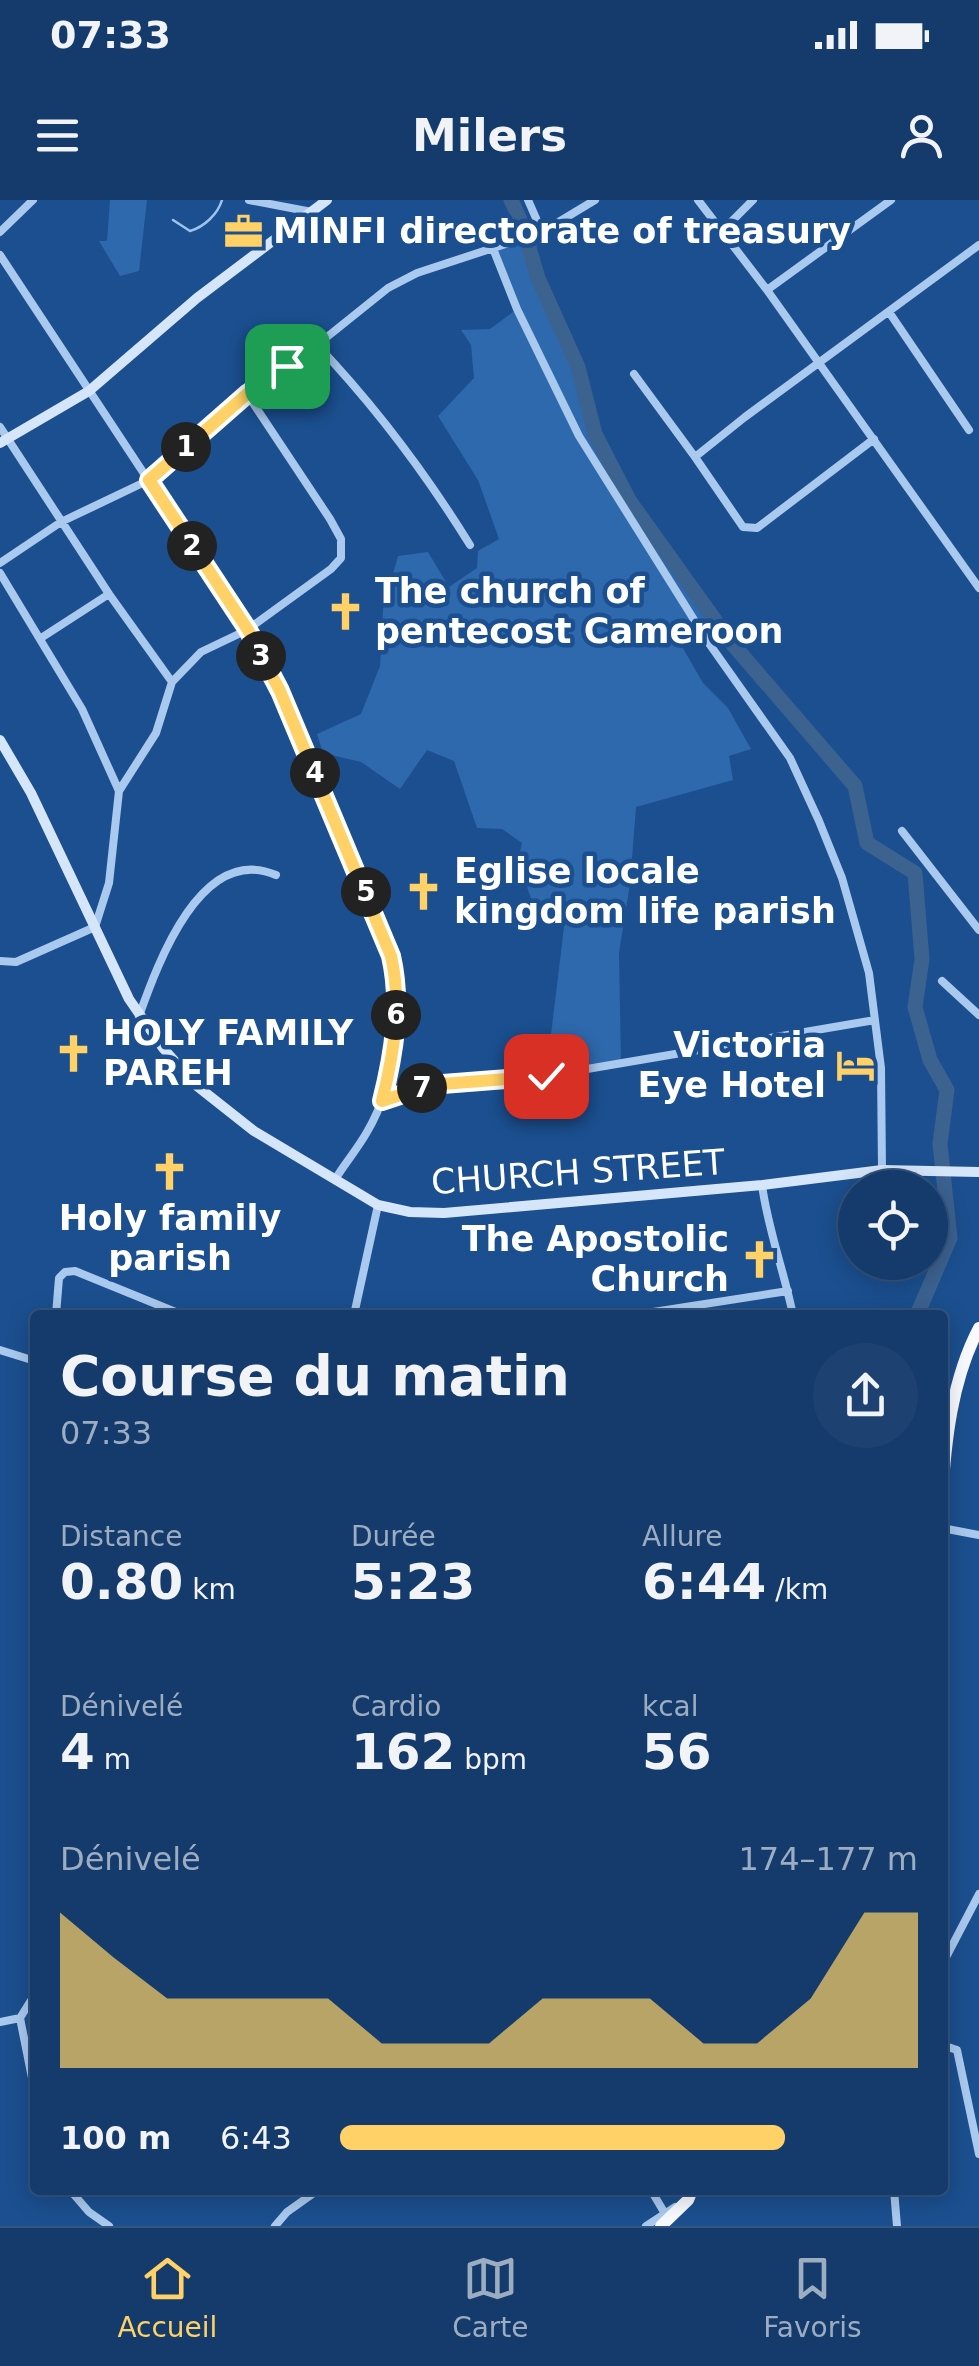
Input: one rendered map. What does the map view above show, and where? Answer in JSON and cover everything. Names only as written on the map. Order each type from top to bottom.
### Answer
[{"type":"highway","points":[[948,1413],[963,1362],[979,1328]]},
{"type":"highway","points":[[662,2219],[690,2195]]},
{"type":"main road","points":[[4,440],[89,391],[197,298],[327,200]]},
{"type":"main road","name":"CHURCH STREET","points":[[0,740],[139,1016],[163,1048],[197,1086],[254,1131],[378,1205],[410,1212],[444,1213],[838,1176]]},
{"type":"main road","name":"CHURCH STREET","points":[[925,1170],[979,1170]]},
{"type":"street","points":[[0,232],[34,200]]},
{"type":"street","points":[[249,200],[312,212]]},
{"type":"street","points":[[528,200],[539,233]]},
{"type":"street","points":[[0,563],[60,522],[149,480],[247,394],[388,288],[416,273],[539,233],[595,200]]},
{"type":"street","points":[[698,200],[767,290],[979,588]]},
{"type":"street","points":[[722,231],[753,200]]},
{"type":"street","points":[[767,290],[890,200]]},
{"type":"street","points":[[696,457],[979,245]]},
{"type":"street","points":[[492,246],[517,310],[579,436],[708,642],[790,758],[806,790],[842,878],[860,935],[881,1068],[882,1170]]},
{"type":"street","points":[[0,256],[248,630],[280,691],[391,956],[397,982],[396,1019],[382,1101],[367,1132],[336,1178]]},
{"type":"street","points":[[889,312],[969,430]]},
{"type":"street","points":[[317,345],[372,406],[470,545]]},
{"type":"street","points":[[634,374],[743,527],[750,530],[874,438]]},
{"type":"street","points":[[0,961],[16,962],[95,928],[109,883],[119,791],[156,732],[172,682],[201,652],[248,630],[341,558],[342,549],[330,519],[247,394]]},
{"type":"street","points":[[0,426],[4,440],[172,682]]},
{"type":"street","points":[[0,572],[82,709],[119,791]]},
{"type":"street","points":[[41,638],[109,594]]},
{"type":"street","points":[[902,831],[979,930]]},
{"type":"street","points":[[139,1016],[176,928],[218,880],[247,868],[276,875]]},
{"type":"street","points":[[942,982],[979,1015]]},
{"type":"street","points":[[382,1101],[430,1085],[546,1076],[875,1020]]},
{"type":"street","points":[[762,1185],[768,1227],[776,1242],[792,1310]]},
{"type":"street","points":[[355,1310],[378,1205]]},
{"type":"street","points":[[56,1310],[59,1278],[65,1272],[75,1271],[171,1310]]},
{"type":"street","points":[[666,1310],[788,1291]]},
{"type":"street","points":[[0,1350],[30,1359]]},
{"type":"street","points":[[948,1529],[979,1536]]},
{"type":"street","points":[[948,1953],[979,1894]]},
{"type":"street","points":[[30,2002],[20,2018],[30,2068]]},
{"type":"street","points":[[0,2022],[20,2018]]},
{"type":"street","points":[[948,2047],[956,2050],[979,2150]]},
{"type":"street","points":[[74,2195],[89,2212],[110,2226]]},
{"type":"street","points":[[276,2226],[287,2212],[311,2195]]},
{"type":"street","points":[[646,2226],[662,2219],[652,2195]]},
{"type":"street","points":[[895,2195],[898,2226]]},
{"type":"shaded area","points":[[110,200],[147,200],[139,271],[120,276],[99,241],[107,241]]},
{"type":"shaded area","points":[[536,234],[538,278],[578,367],[595,434],[629,500],[730,641],[700,630],[680,643],[703,683],[728,708],[751,749],[729,756],[733,780],[636,807],[619,953],[621,1064],[546,1076],[564,927],[536,913],[518,861],[522,843],[502,829],[477,828],[454,761],[427,750],[400,789],[361,762],[323,753],[317,734],[361,714],[380,666],[383,609],[398,556],[428,552],[449,587],[477,568],[478,551],[499,539],[478,480],[438,416],[474,378],[471,345],[461,330],[490,329],[517,309],[492,246]]},
{"type":"waterway","points":[[173,220],[190,231],[195,229],[214,215],[222,200]]},
{"type":"waterway","points":[[511,200],[538,278],[578,367],[595,434],[629,500],[730,641],[855,786],[867,843],[915,873],[922,959],[915,1007],[930,1060],[947,1090],[940,1144],[950,1238],[919,1310]]},
{"type":"place","name":"MINFI directorate of treasury","points":[[243,231]]},
{"type":"place","name":"The church of pentecost Cameroon","points":[[345,611]]},
{"type":"place","name":"Eglise locale kingdom life parish","points":[[424,891]]},
{"type":"place","name":"HOLY FAMILY PAREH","points":[[73,1053]]},
{"type":"place","name":"Victoria Eye Hotel","points":[[856,1065]]},
{"type":"place","name":"Holy family parish","points":[[170,1171]]},
{"type":"place","name":"The Apostolic Church","points":[[759,1259]]},
{"type":"route","points":[[287,366],[247,394],[149,480],[248,630],[280,691],[391,956],[397,982],[396,1019],[382,1101],[430,1085],[546,1076]]}]
